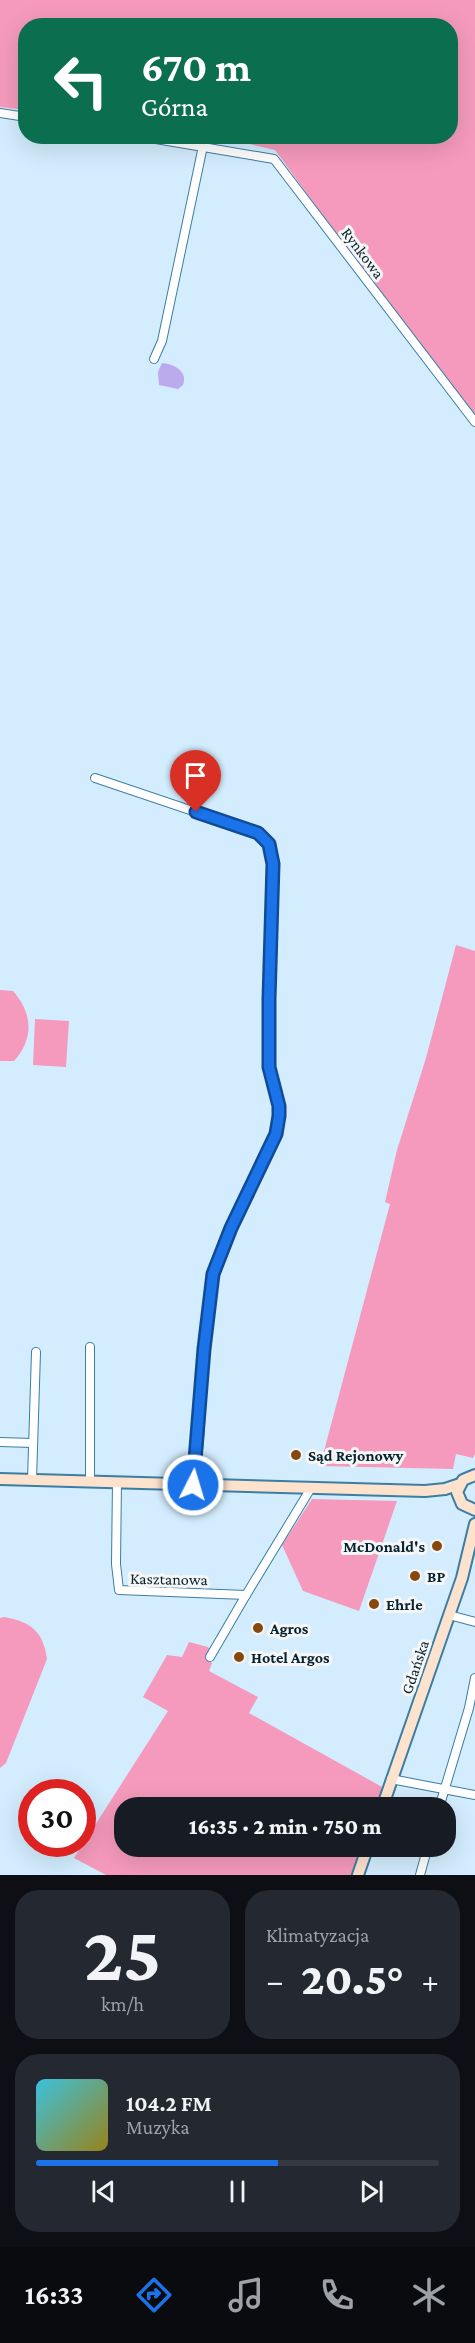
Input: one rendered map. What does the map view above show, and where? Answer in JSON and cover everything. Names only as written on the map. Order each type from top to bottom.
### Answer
[{"type":"main road","points":[[0,1479],[425,1491],[445,1489],[460,1484],[467,1477],[475,1475]]},
{"type":"main road","name":"Gdańska","points":[[386,1797],[467,1564],[474,1536],[466,1506],[457,1491],[460,1484]]},
{"type":"main road","points":[[425,1491],[466,1506]]},
{"type":"main road","points":[[358,1875],[364,1857]]},
{"type":"street","points":[[0,113],[18,116]]},
{"type":"street","name":"Rynkowa","points":[[190,144],[274,159],[475,422]]},
{"type":"street","points":[[154,359],[162,341],[203,146]]},
{"type":"street","points":[[94,777],[258,833],[269,844],[273,864],[269,1067],[279,1106],[279,1116],[276,1134],[231,1228],[213,1274],[204,1349],[193,1485]]},
{"type":"street","points":[[90,1347],[90,1482]]},
{"type":"street","points":[[32,1480],[36,1352]]},
{"type":"street","points":[[0,1442],[33,1443]]},
{"type":"street","name":"Kasztanowa","points":[[117,1482],[116,1564],[117,1588],[121,1592],[157,1590],[246,1595]]},
{"type":"street","points":[[210,1657],[311,1488]]},
{"type":"street","points":[[449,1615],[475,1622]]},
{"type":"street","points":[[442,1797],[472,1708],[475,1678]]},
{"type":"street","points":[[392,1779],[475,1795]]},
{"type":"street","points":[[420,1875],[425,1857]]},
{"type":"shaded area","points":[[0,0],[475,0],[475,414],[331,227],[275,150],[249,144],[458,144],[458,18],[18,18],[18,109],[0,107]]},
{"type":"shaded area","points":[[162,363],[176,367],[184,376],[183,385],[178,389],[159,385],[158,372]]},
{"type":"shaded area","points":[[456,945],[475,951],[475,1454],[473,1458],[456,1454],[453,1469],[320,1466],[390,1204],[385,1202],[397,1150],[426,1058]]},
{"type":"shaded area","points":[[0,990],[13,991],[24,1008],[29,1026],[25,1044],[14,1061],[0,1061]]},
{"type":"shaded area","points":[[35,1019],[69,1021],[66,1067],[33,1065]]},
{"type":"shaded area","points":[[312,1499],[397,1501],[359,1611],[303,1591],[282,1545]]},
{"type":"shaded area","points":[[0,1618],[22,1622],[34,1629],[42,1641],[47,1659],[6,1763],[0,1768]]},
{"type":"shaded area","points":[[189,1642],[208,1647],[212,1652],[205,1659],[212,1663],[209,1671],[258,1697],[249,1713],[384,1788],[380,1797],[114,1797],[114,1857],[357,1857],[351,1875],[106,1875],[74,1858],[96,1857],[96,1824],[168,1711],[143,1697],[167,1655],[182,1657]]},
{"type":"place","name":"Sąd Rejonowy","points":[[296,1455]]},
{"type":"place","name":"McDonald's","points":[[437,1546]]},
{"type":"place","name":"BP","points":[[415,1576]]},
{"type":"place","name":"Ehrle","points":[[374,1604]]},
{"type":"place","name":"Agros","points":[[258,1628]]},
{"type":"place","name":"Hotel Argos","points":[[239,1657]]},
{"type":"route","points":[[193,1485],[204,1349],[213,1274],[231,1228],[276,1134],[279,1116],[279,1106],[269,1067],[273,864],[269,844],[258,833],[196,812]]}]
